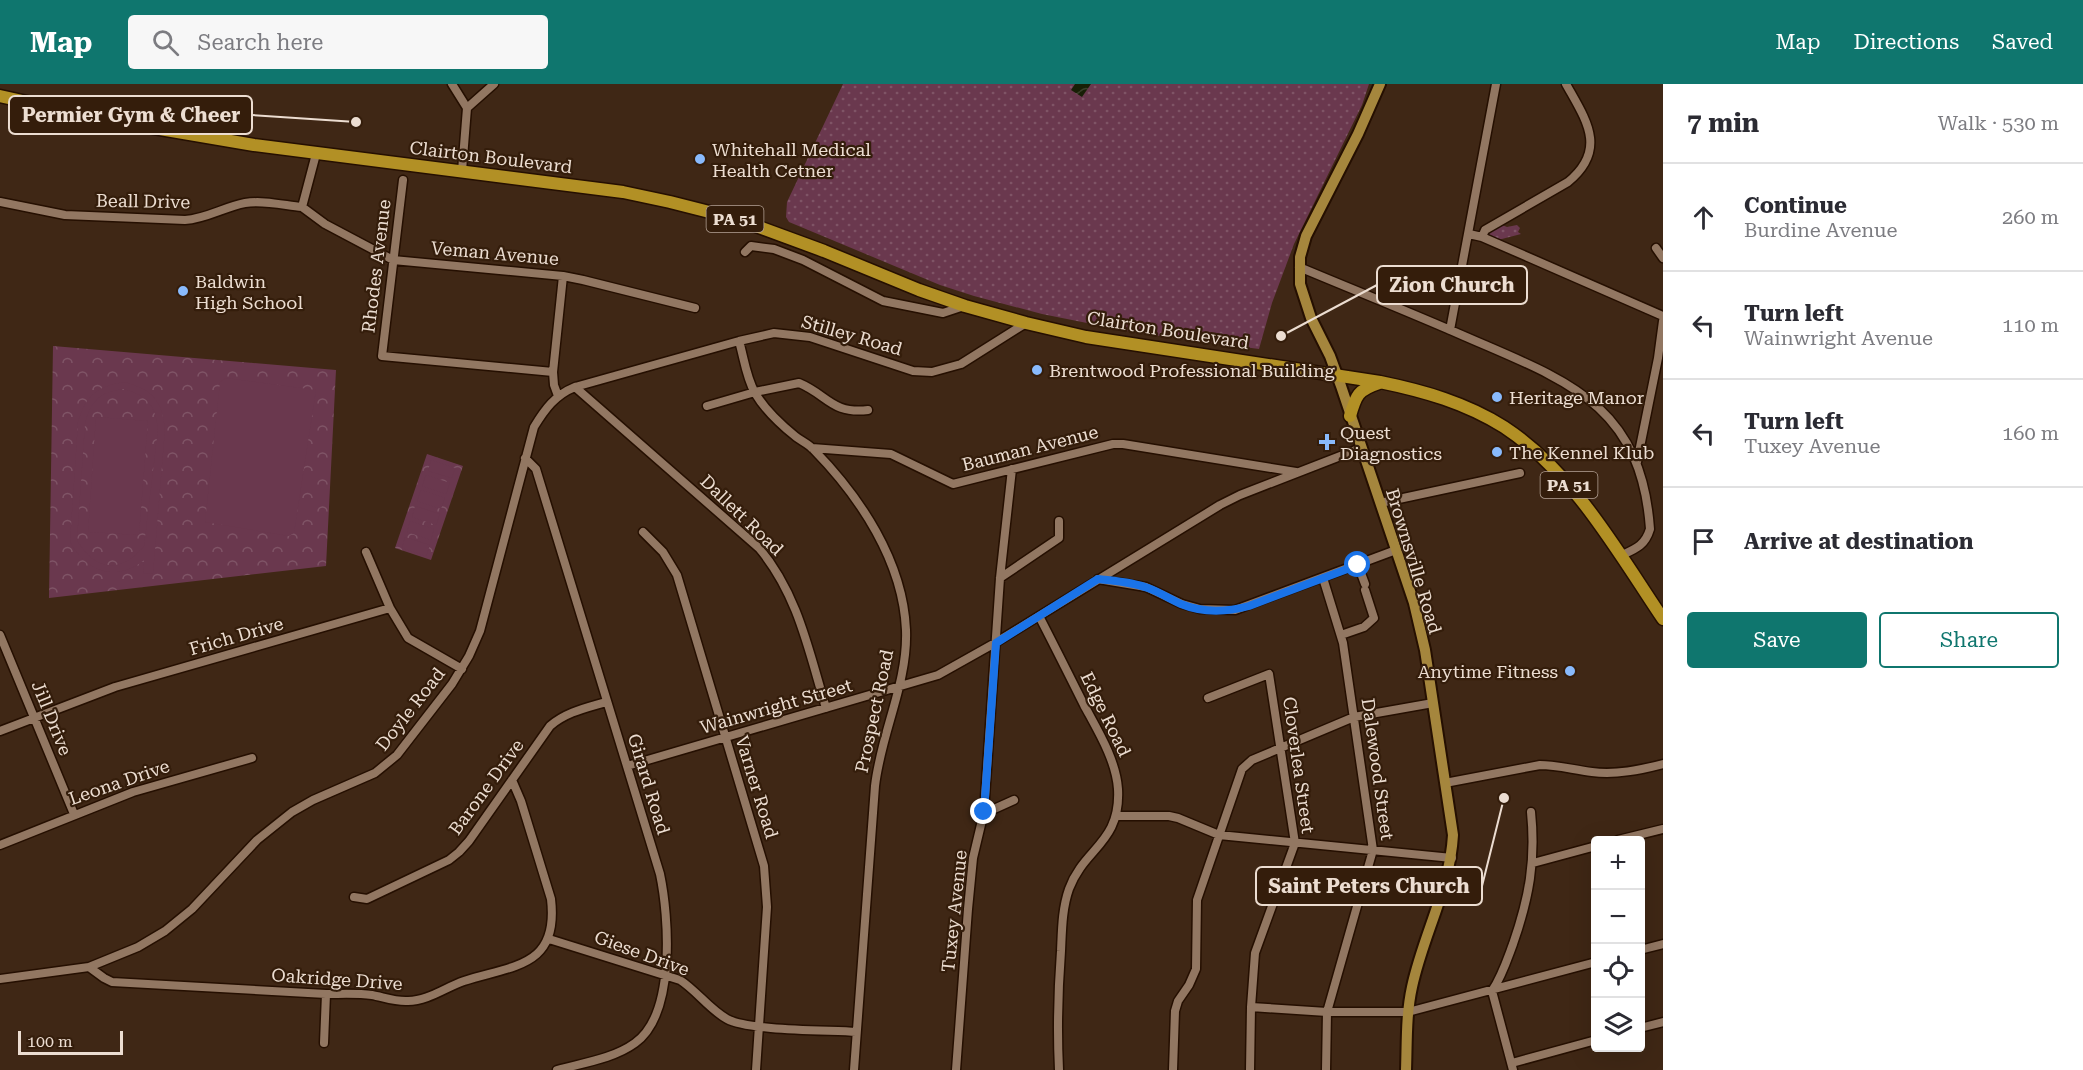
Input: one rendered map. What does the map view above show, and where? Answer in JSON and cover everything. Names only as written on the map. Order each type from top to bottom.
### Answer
[{"type":"highway","name":"Clairton Boulevard","points":[[0,96],[113,121],[316,154],[623,192],[707,211],[773,231],[920,290],[964,306],[1026,323],[1086,337],[1337,375],[1419,390],[1448,400],[1504,427],[1531,448],[1567,483],[1587,508],[1663,619]]},
{"type":"highway","points":[[1350,416],[1358,394],[1380,382]]},
{"type":"main road","name":"Brownsville Road","points":[[1380,84],[1358,134],[1306,236],[1299,267],[1303,296],[1337,375],[1414,603],[1425,650],[1453,835],[1452,858],[1412,986],[1408,1012],[1406,1070]]},
{"type":"street","points":[[452,84],[467,108],[462,171]]},
{"type":"street","points":[[467,108],[494,84]]},
{"type":"street","points":[[1450,330],[1496,84]]},
{"type":"street","points":[[1482,237],[1485,230],[1568,182],[1587,162],[1591,134],[1566,84]]},
{"type":"street","points":[[302,207],[316,154]]},
{"type":"street","name":"Rhodes Avenue","points":[[403,180],[382,356],[553,372]]},
{"type":"street","name":"Beall Drive","points":[[0,202],[66,215],[185,220],[196,219],[244,203],[259,202],[302,207]]},
{"type":"street","name":"Veman Avenue","points":[[302,207],[325,224],[393,260],[563,276],[695,308]]},
{"type":"street","points":[[1469,234],[1482,237],[1663,316]]},
{"type":"street","name":"Clairton Boulevard","points":[[745,252],[751,246],[774,249],[833,274],[883,302],[942,313],[964,306]]},
{"type":"street","points":[[1656,248],[1663,258]]},
{"type":"street","points":[[1299,267],[1546,371],[1584,394],[1612,422],[1637,462],[1650,529],[1647,539],[1640,547],[1620,556]]},
{"type":"street","points":[[558,396],[554,386],[553,372],[563,276]]},
{"type":"street","points":[[1637,462],[1660,358],[1663,321]]},
{"type":"street","name":"Stilley Road","points":[[558,396],[575,387],[739,340],[774,333],[810,337],[912,370],[932,372],[962,364],[1026,323]]},
{"type":"street","name":"Prospect Road","points":[[739,340],[749,378],[765,408],[781,425],[812,448],[858,502],[884,547],[895,574],[906,628],[906,651],[899,688],[877,771],[854,1070]]},
{"type":"street","points":[[707,406],[755,392],[799,384],[840,408],[856,411],[868,410]]},
{"type":"street","name":"Dallett Road","points":[[575,387],[759,548],[773,565],[793,603],[826,708]]},
{"type":"street","name":"Doyle Road","points":[[0,979],[89,967],[138,947],[165,931],[192,909],[257,840],[292,812],[313,800],[375,773],[388,764],[408,742],[462,669],[480,631],[534,427],[550,403],[558,396]]},
{"type":"street","name":"Bauman Avenue","points":[[812,448],[891,454],[953,484],[1113,444],[1296,472]]},
{"type":"street","name":"Wainwright Street","points":[[627,766],[938,675],[996,643],[1220,505],[1296,472],[1360,448]]},
{"type":"street","name":"Girard Road","points":[[525,458],[536,469],[660,874],[666,915],[664,975],[659,1008],[646,1033],[635,1043],[605,1057],[557,1070]]},
{"type":"street","name":"Tuxey Avenue","points":[[957,1070],[971,874],[984,814],[1000,578],[1012,470]]},
{"type":"street","points":[[1380,504],[1520,473]]},
{"type":"street","points":[[1000,578],[1059,538],[1059,521]]},
{"type":"street","name":"Varner Road","points":[[643,532],[663,552],[677,575],[764,866],[767,907],[756,1070]]},
{"type":"street","points":[[1098,579],[1146,587],[1182,604],[1200,609],[1235,610],[1396,550]]},
{"type":"street","points":[[366,552],[390,608],[408,638],[462,669]]},
{"type":"street","points":[[1341,635],[1364,627],[1374,618],[1358,565]]},
{"type":"street","name":"Dalewood Street","points":[[1323,578],[1341,635],[1373,849],[1327,1012],[1326,1070]]},
{"type":"street","name":"Frich Drive","points":[[0,731],[34,716],[68,706],[115,687],[390,608]]},
{"type":"street","name":"Edge Road","points":[[1039,616],[1097,729],[1115,771],[1118,788],[1116,816],[1102,844],[1075,875],[1064,908],[1057,1016],[1059,1070]]},
{"type":"street","name":"Jill Drive","points":[[0,634],[74,814]]},
{"type":"street","name":"Cloverlea Street","points":[[1208,698],[1269,674],[1294,843],[1255,953],[1251,1007],[1251,1070]]},
{"type":"street","name":"Barone Drive","points":[[354,897],[367,899],[449,860],[469,840],[550,726],[558,719],[606,702]]},
{"type":"street","points":[[1173,1070],[1175,1011],[1178,1000],[1189,985],[1196,969],[1197,900],[1242,769],[1252,759],[1354,717],[1433,703]]},
{"type":"street","name":"Leona Drive","points":[[0,845],[133,792],[252,758]]},
{"type":"street","points":[[1445,783],[1540,765],[1607,773],[1643,770],[1663,764]]},
{"type":"street","points":[[512,780],[521,801],[551,899],[553,915],[549,939]]},
{"type":"street","points":[[984,814],[1014,800]]},
{"type":"street","points":[[1492,991],[1500,980],[1530,888],[1534,840],[1531,812]]},
{"type":"street","points":[[1116,816],[1169,816],[1219,835],[1452,858]]},
{"type":"street","points":[[1634,836],[1663,829]]},
{"type":"street","points":[[1533,863],[1591,847]]},
{"type":"street","name":"Oakridge Drive","points":[[89,967],[112,982],[358,994],[407,1002],[423,999],[462,982],[524,963],[541,950],[549,939]]},
{"type":"street","name":"Giese Drive","points":[[549,939],[664,975],[691,987],[718,1014],[730,1021],[760,1026],[856,1032]]},
{"type":"street","points":[[1645,949],[1663,944]]},
{"type":"street","points":[[1251,1007],[1327,1012],[1408,1012],[1591,963]]},
{"type":"street","points":[[1492,991],[1512,1067],[1591,1042]]},
{"type":"street","points":[[324,1043],[326,994]]},
{"type":"street","points":[[1645,1027],[1663,1022]]},
{"type":"green space","points":[[843,84],[1369,84],[1362,105],[1294,244],[1272,303],[1259,349],[1137,333],[1042,314],[974,296],[940,285],[789,222],[786,217],[787,202]]},
{"type":"green space","points":[[1502,225],[1507,227],[1517,225],[1520,228],[1518,232],[1521,234],[1498,240],[1489,236],[1490,232]]},
{"type":"green space","points":[[53,346],[336,370],[326,566],[49,598]]},
{"type":"green space","points":[[226,378],[316,390],[294,533],[289,536],[205,522],[220,382]]},
{"type":"green space","points":[[125,382],[149,393],[158,404],[164,419],[153,574],[143,573],[144,560],[123,571],[112,572],[93,567],[84,560],[70,542],[78,422],[85,405],[94,393]],"holes":[[[124,389],[145,398],[155,414],[158,429],[144,546],[127,561],[118,565],[109,565],[92,558],[77,540],[85,424],[90,409],[98,399],[109,392]]]},
{"type":"green space","points":[[96,417],[148,421],[139,535],[88,532]]},
{"type":"green space","points":[[427,454],[463,466],[431,560],[395,548]]},
{"type":"green space","points":[[431,460],[455,468],[452,478],[428,471]]},
{"type":"green space","points":[[426,475],[450,483],[446,494],[422,486]]},
{"type":"green space","points":[[421,490],[445,498],[441,509],[417,501]]},
{"type":"green space","points":[[415,506],[440,514],[436,525],[412,517]]},
{"type":"green space","points":[[410,521],[434,529],[431,540],[407,532]]},
{"type":"green space","points":[[405,537],[430,545],[426,556],[402,548]]},
{"type":"water","points":[[1075,84],[1091,84],[1082,97],[1071,90]]},
{"type":"place","name":"Permier Gym & Cheer","points":[[356,122]]},
{"type":"place","name":"Whitehall Medical Health Cetner","points":[[700,159]]},
{"type":"place","name":"Baldwin High School","points":[[183,291]]},
{"type":"place","name":"Zion Church","points":[[1281,336]]},
{"type":"place","name":"Brentwood Professional Building","points":[[1037,370]]},
{"type":"place","name":"Heritage Manor","points":[[1497,397]]},
{"type":"place","name":"Quest Diagnostics","points":[[1327,442]]},
{"type":"place","name":"The Kennel Klub","points":[[1497,452]]},
{"type":"place","name":"Anytime Fitness","points":[[1570,671]]},
{"type":"place","name":"Saint Peters Church","points":[[1504,798]]},
{"type":"route","points":[[984,812],[996,643],[1098,579],[1146,587],[1182,604],[1217,611],[1249,606],[1358,565]]}]
